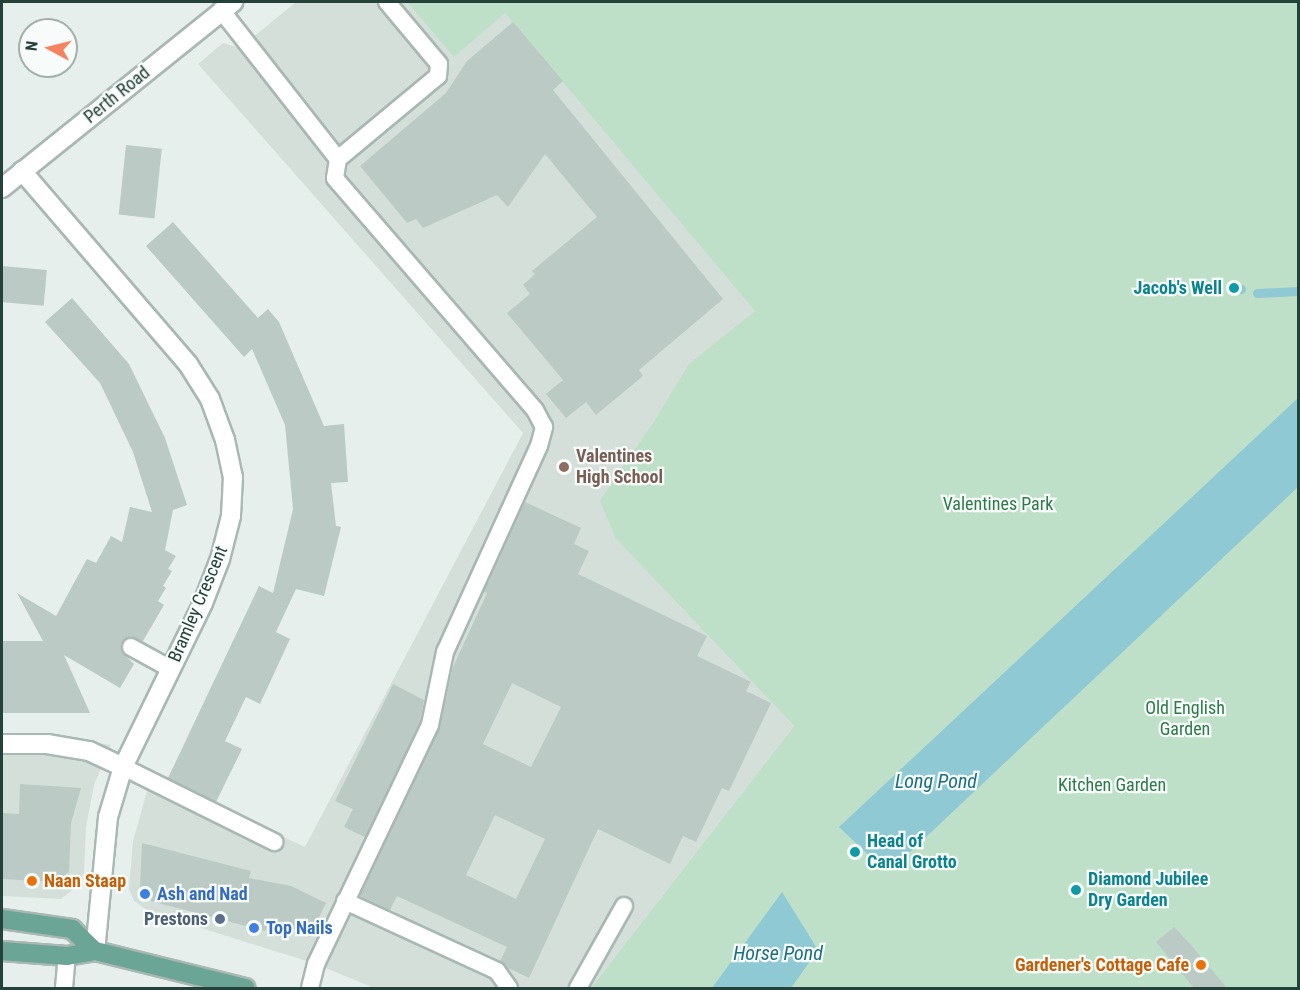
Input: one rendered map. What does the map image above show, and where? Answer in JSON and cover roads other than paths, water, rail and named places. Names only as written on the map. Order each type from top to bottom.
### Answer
[{"type":"main road","points":[[2,919],[72,929],[95,951]]},
{"type":"main road","points":[[2,951],[67,956],[95,951],[246,988]]},
{"type":"street","name":"Perth Road","points":[[2,188],[227,6]]},
{"type":"street","name":"Bramley Crescent","points":[[22,171],[189,364],[210,399],[225,440],[233,477],[231,516],[220,559],[171,669],[123,767],[108,817],[95,951]]},
{"type":"street","points":[[2,744],[47,744],[89,751],[123,767]]},
{"type":"lane","points":[[310,988],[316,964],[430,725],[445,652],[539,446],[544,427],[535,410],[335,178],[339,159],[438,76],[439,64],[387,2]]},
{"type":"lane","points":[[227,6],[247,42],[339,159]]},
{"type":"lane","points":[[131,647],[171,669]]},
{"type":"lane","points":[[123,767],[274,842]]},
{"type":"lane","points":[[345,901],[497,971],[510,988]]},
{"type":"lane","points":[[578,988],[624,906]]},
{"type":"lane","points":[[64,988],[67,956]]},
{"type":"water","name":"Long Pond","points":[[1298,398],[1298,487],[909,853],[891,864],[878,864],[839,827]]},
{"type":"water","name":"Horse Pond","points":[[782,892],[818,950],[791,988],[712,988]]},
{"type":"waterway","points":[[1234,288],[1241,289]]},
{"type":"waterway","points":[[1257,293],[1298,291]]},
{"type":"place","name":"Jacob's Well","points":[[1234,288]]},
{"type":"place","name":"Valentines High School","points":[[564,467]]},
{"type":"place","name":"Head of Canal Grotto","points":[[855,852]]},
{"type":"place","name":"Naan Staap","points":[[32,881]]},
{"type":"place","name":"Diamond Jubilee Dry Garden","points":[[1076,890]]},
{"type":"place","name":"Ash and Nad","points":[[145,894]]},
{"type":"place","name":"Prestons","points":[[220,919]]},
{"type":"place","name":"Top Nails","points":[[254,928]]},
{"type":"place","name":"Gardener's Cottage Cafe","points":[[1201,965]]},
{"type":"park label","name":"Valentines Park","points":[[998,504]]},
{"type":"park label","name":"Old English Garden","points":[[1185,719]]},
{"type":"park label","name":"Kitchen Garden","points":[[1112,785]]}]
